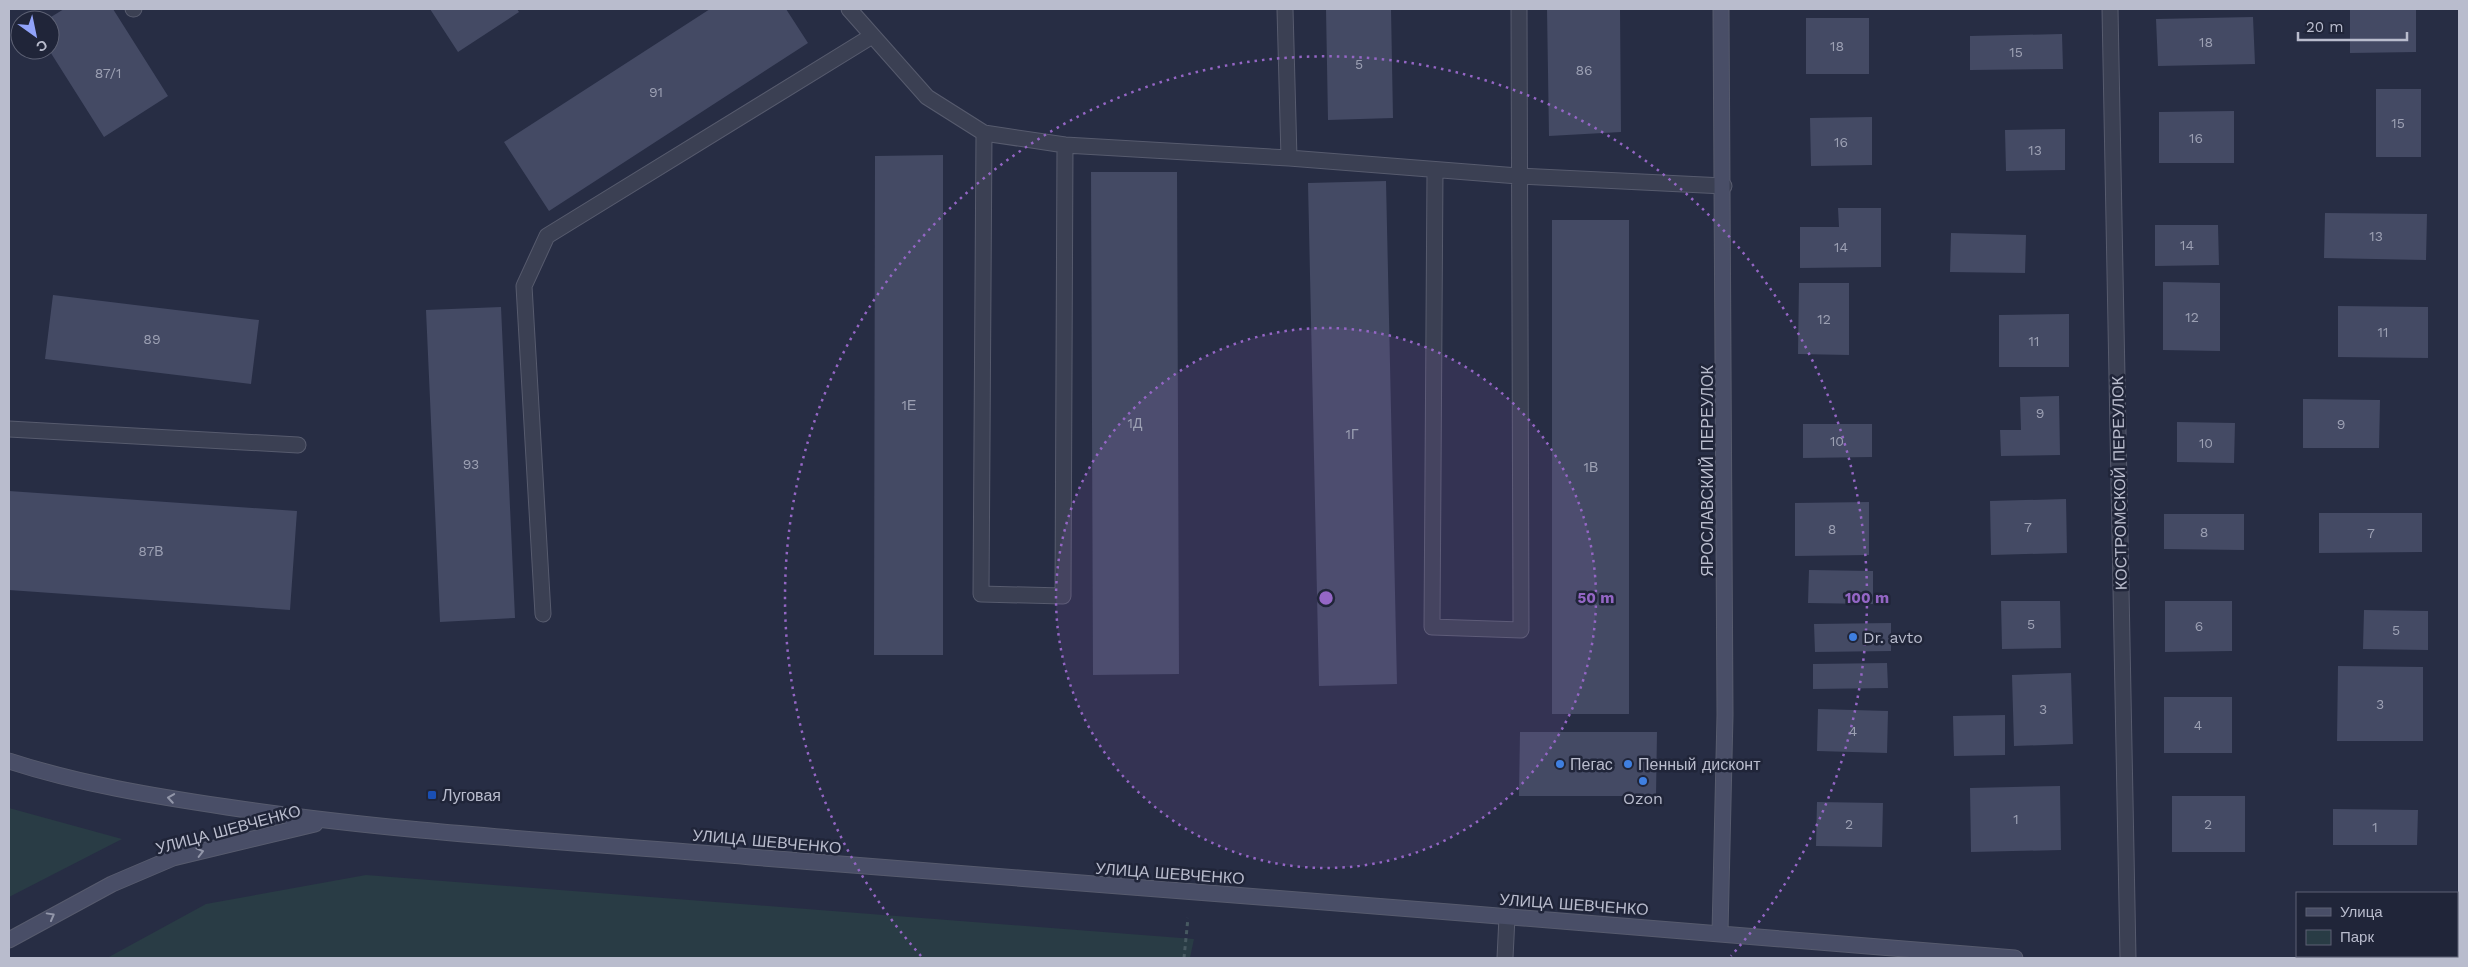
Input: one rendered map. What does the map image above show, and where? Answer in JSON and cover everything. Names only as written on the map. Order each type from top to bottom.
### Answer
[{"type":"main road","name":"ЯРОСЛАВСКИЙ ПЕРЕУЛОК","points":[[1720,933],[1725,715],[1724,186],[1721,9]]},
{"type":"main road","name":"УЛИЦА ШЕВЧЕНКО","points":[[9,761],[54,776],[125,792],[323,822],[2014,958]]},
{"type":"main road","name":"УЛИЦА ШЕВЧЕНКО","points":[[9,940],[112,884],[173,858],[323,822]]},
{"type":"street","points":[[849,9],[927,97],[984,133],[1065,145],[1289,158],[1435,171],[1724,186]]},
{"type":"street","points":[[1285,9],[1289,158]]},
{"type":"street","points":[[1435,171],[1432,627],[1521,630],[1518,176],[1519,9]]},
{"type":"street","name":"КОСТРОМСКОЙ ПЕРЕУЛОК","points":[[2110,9],[2128,958]]},
{"type":"street","points":[[543,614],[524,286],[547,236],[872,36]]},
{"type":"street","points":[[984,133],[981,594],[1063,596],[1065,145]]},
{"type":"street","points":[[9,428],[298,445]]},
{"type":"street","points":[[1505,958],[1507,917]]},
{"type":"path","points":[[1184,958],[1190,892]]},
{"type":"green space","points":[[9,808],[122,839],[9,897]]},
{"type":"green space","points":[[366,875],[1194,939],[1190,958],[107,958],[206,904]]},
{"type":"building","points":[[64,9],[113,9],[168,96],[104,137],[55,60],[60,60],[60,11]]},
{"type":"building","points":[[430,9],[517,9],[519,12],[458,52]]},
{"type":"building","points":[[710,9],[786,9],[808,43],[549,211],[504,142]]},
{"type":"building","points":[[1326,9],[1391,9],[1393,118],[1328,120]]},
{"type":"building","points":[[1547,9],[1620,9],[1621,132],[1549,136]]},
{"type":"building","points":[[2350,9],[2416,9],[2416,52],[2350,53]]},
{"type":"building","points":[[2253,17],[2255,64],[2158,66],[2156,19]]},
{"type":"building","points":[[1806,18],[1869,18],[1869,74],[1806,74]]},
{"type":"building","points":[[2062,34],[2063,69],[1970,70],[1970,36]]},
{"type":"building","points":[[2376,89],[2421,89],[2421,157],[2376,157]]},
{"type":"building","points":[[2234,111],[2234,163],[2159,163],[2159,112]]},
{"type":"building","points":[[1872,117],[1872,165],[1811,166],[1810,118]]},
{"type":"building","points":[[2065,129],[2065,170],[2006,171],[2005,130]]},
{"type":"building","points":[[943,155],[943,655],[874,655],[875,156]]},
{"type":"building","points":[[1091,172],[1177,172],[1179,674],[1093,675]]},
{"type":"building","points":[[1386,181],[1397,684],[1319,686],[1308,183]]},
{"type":"building","points":[[1838,208],[1881,208],[1881,267],[1800,268],[1800,227],[1839,227]]},
{"type":"building","points":[[2325,213],[2427,214],[2426,260],[2324,258]]},
{"type":"building","points":[[1552,220],[1629,220],[1629,714],[1552,714]]},
{"type":"building","points":[[2155,225],[2218,225],[2219,265],[2155,266]]},
{"type":"building","points":[[1951,233],[2026,235],[2025,273],[1950,272]]},
{"type":"building","points":[[2163,282],[2220,283],[2220,351],[2163,350]]},
{"type":"building","points":[[1799,283],[1849,283],[1849,355],[1798,354]]},
{"type":"building","points":[[53,295],[259,320],[251,384],[45,359]]},
{"type":"building","points":[[2338,306],[2428,307],[2428,358],[2338,357]]},
{"type":"building","points":[[501,307],[515,618],[440,622],[426,310]]},
{"type":"building","points":[[2069,314],[2069,367],[1999,367],[1999,315]]},
{"type":"building","points":[[2059,396],[2060,455],[2001,456],[2000,430],[2021,430],[2020,397]]},
{"type":"building","points":[[2303,399],[2380,400],[2379,448],[2303,448]]},
{"type":"building","points":[[2177,422],[2235,423],[2234,463],[2177,462]]},
{"type":"building","points":[[1803,424],[1872,424],[1872,457],[1803,458]]},
{"type":"building","points":[[9,491],[297,511],[290,610],[9,590]]},
{"type":"building","points":[[2066,499],[2067,553],[1991,555],[1990,501]]},
{"type":"building","points":[[1869,502],[1869,555],[1795,556],[1795,503]]},
{"type":"building","points":[[2319,513],[2422,513],[2422,552],[2319,553]]},
{"type":"building","points":[[2164,514],[2244,514],[2244,550],[2164,549]]},
{"type":"building","points":[[1809,570],[1873,571],[1873,604],[1808,603]]},
{"type":"building","points":[[2001,601],[2060,601],[2061,648],[2002,649]]},
{"type":"building","points":[[2165,601],[2232,601],[2232,651],[2165,652]]},
{"type":"building","points":[[2364,610],[2428,611],[2428,650],[2363,649]]},
{"type":"building","name":"Dr. avto","points":[[1891,623],[1891,651],[1815,652],[1814,624]]},
{"type":"building","points":[[1887,663],[1888,688],[1813,689],[1813,664]]},
{"type":"building","points":[[2338,666],[2423,667],[2423,741],[2337,741]]},
{"type":"building","points":[[2071,673],[2073,744],[2014,746],[2012,675]]},
{"type":"building","points":[[2164,697],[2232,697],[2232,753],[2164,753]]},
{"type":"building","points":[[1818,709],[1888,711],[1887,753],[1817,751]]},
{"type":"building","points":[[2005,715],[2005,755],[1954,756],[1953,716]]},
{"type":"building","points":[[1520,732],[1657,732],[1656,796],[1519,796]]},
{"type":"building","points":[[2060,786],[2061,850],[1971,852],[1970,788]]},
{"type":"building","points":[[2172,796],[2245,796],[2245,852],[2172,852]]},
{"type":"building","points":[[1817,802],[1883,803],[1882,847],[1816,846]]},
{"type":"building","points":[[2333,809],[2418,810],[2417,845],[2333,845]]},
{"type":"place","name":"Dr. avto","points":[[1853,637]]},
{"type":"place","name":"Пегас","points":[[1560,764]]},
{"type":"place","name":"Пенный дисконт","points":[[1628,764]]},
{"type":"place","name":"Ozon","points":[[1643,781]]},
{"type":"place","name":"Луговая","points":[[432,795]]}]
